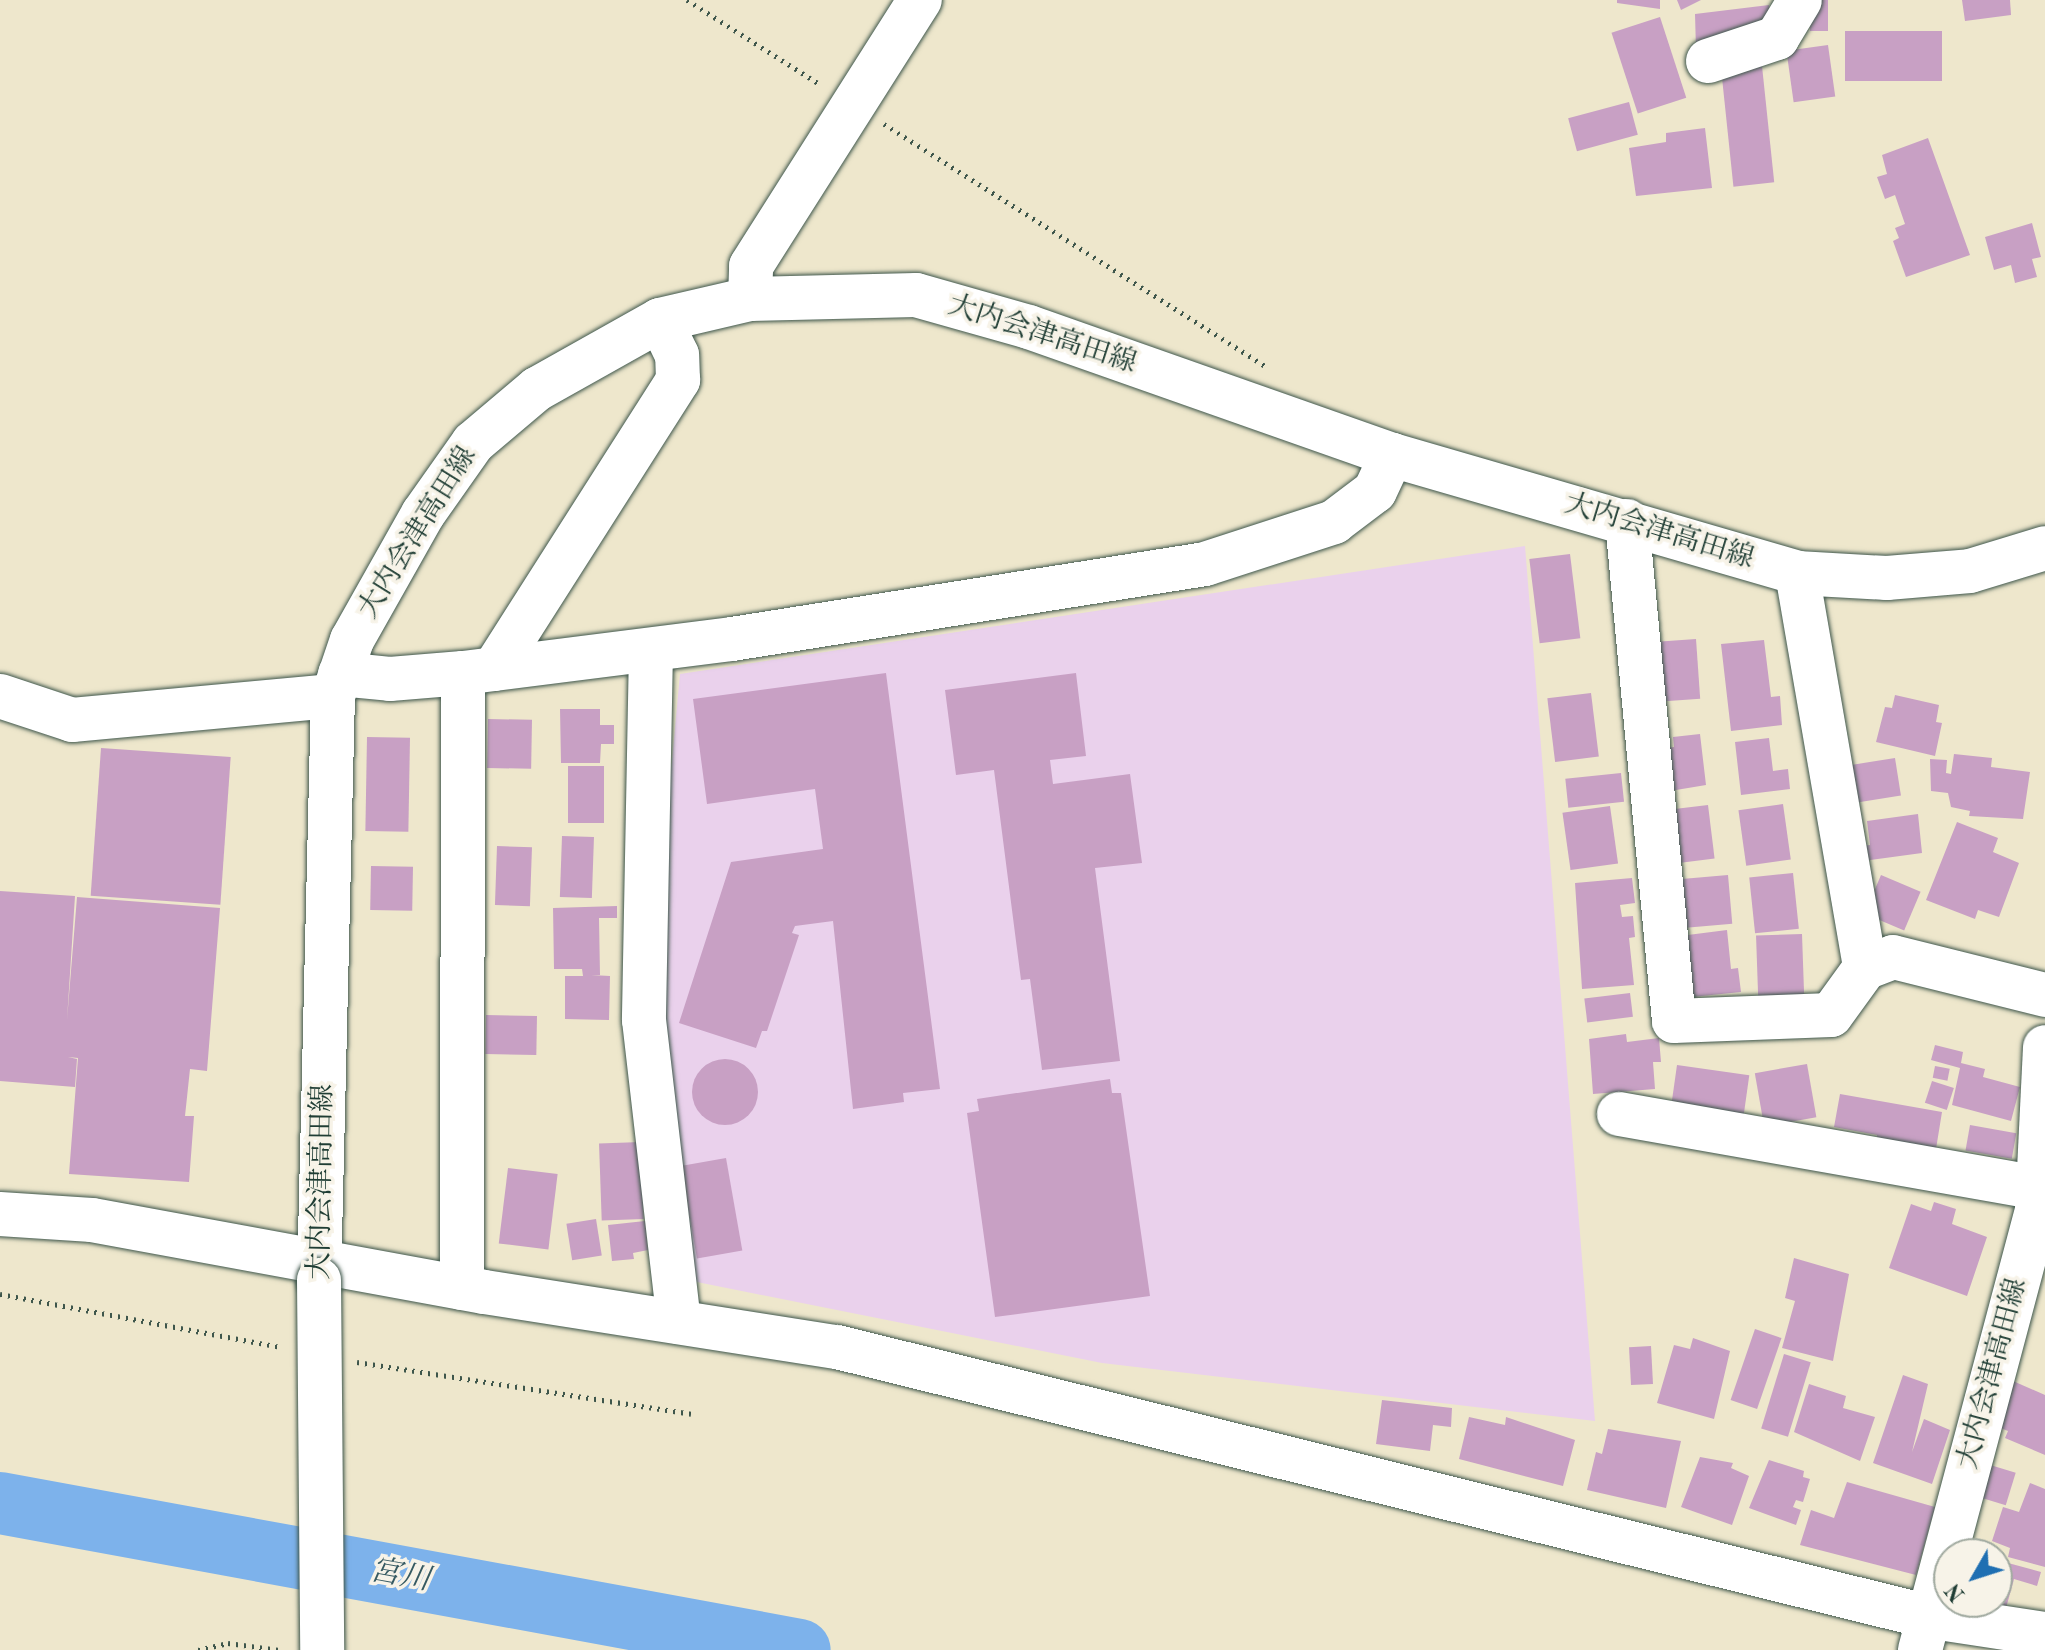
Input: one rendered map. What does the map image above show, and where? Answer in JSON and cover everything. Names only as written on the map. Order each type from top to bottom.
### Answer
[{"type":"street","points":[[750,299],[751,266],[920,0]]},
{"type":"street","points":[[1708,61],[1777,38],[1800,0]]},
{"type":"street","name":"大内会津高田線","points":[[322,1650],[319,1271],[336,685],[378,589],[473,443],[537,389],[660,320],[750,299],[916,295],[1029,327],[1392,455],[1797,573],[1887,578],[1970,571],[2045,548]]},
{"type":"street","points":[[462,1288],[478,671],[678,380],[677,355],[660,320]]},
{"type":"street","points":[[0,696],[72,720],[336,685],[651,650],[1205,564],[1334,522],[1375,491],[1392,455]]},
{"type":"street","points":[[1627,521],[1674,1021],[1831,1015],[1865,968],[1893,957],[2045,995]]},
{"type":"street","points":[[1797,573],[1865,968]]},
{"type":"street","points":[[651,650],[644,1020],[679,1322]]},
{"type":"street","name":"大内会津高田線","points":[[1923,1633],[2037,1211],[2045,1047]]},
{"type":"street","points":[[1619,1114],[2038,1188]]},
{"type":"street","points":[[0,1214],[92,1220],[319,1271],[462,1288],[837,1347],[1923,1633],[2045,1634]]},
{"type":"path","points":[[687,0],[1280,374]]},
{"type":"path","points":[[198,1650],[228,1643],[280,1650]]},
{"type":"shaded area","points":[[1525,546],[1595,1421],[1102,1363],[677,1278],[648,1019],[680,674]]},
{"type":"building","points":[[1617,0],[1660,0],[1660,9],[1617,3]]},
{"type":"building","points":[[1677,0],[1701,0],[1681,10]]},
{"type":"building","points":[[1810,0],[1828,0],[1828,31],[1810,31]]},
{"type":"building","points":[[1962,0],[2010,0],[2011,15],[1965,21]]},
{"type":"building","points":[[1769,5],[1771,29],[1696,49],[1695,14]]},
{"type":"building","points":[[1660,17],[1686,98],[1638,114],[1611,33]]},
{"type":"building","points":[[1845,31],[1942,31],[1942,81],[1845,81]]},
{"type":"building","points":[[1828,45],[1835,96],[1794,102],[1786,51]]},
{"type":"building","points":[[1762,66],[1774,182],[1733,187],[1721,70]]},
{"type":"building","points":[[1629,102],[1638,135],[1577,151],[1568,118]]},
{"type":"building","points":[[1705,128],[1712,188],[1636,196],[1629,148],[1666,142],[1666,133]]},
{"type":"building","points":[[1928,138],[1970,255],[1906,277],[1893,241],[1899,238],[1895,228],[1905,224],[1895,195],[1885,199],[1877,177],[1887,174],[1882,155]]},
{"type":"building","points":[[2032,223],[2041,257],[2032,259],[2037,277],[2015,283],[2011,265],[1994,270],[1985,237]]},
{"type":"building","points":[[1570,554],[1580,638],[1540,643],[1529,559]]},
{"type":"building","points":[[1696,639],[1700,699],[1654,702],[1650,642]]},
{"type":"building","points":[[1764,640],[1771,697],[1780,696],[1782,725],[1731,731],[1721,644]]},
{"type":"building","points":[[886,673],[940,1089],[903,1093],[904,1102],[853,1109],[833,921],[795,926],[792,933],[799,935],[767,1031],[762,1031],[756,1048],[679,1023],[731,862],[823,849],[815,789],[707,804],[693,699]]},
{"type":"building","points":[[1076,673],[1086,756],[1050,760],[1053,784],[1130,774],[1142,863],[1095,868],[1120,1061],[1042,1070],[1030,979],[1021,980],[994,770],[956,775],[945,690]]},
{"type":"building","points":[[1591,693],[1599,757],[1555,762],[1547,698]]},
{"type":"building","points":[[1895,695],[1939,705],[1936,722],[1942,723],[1935,756],[1876,742],[1885,707],[1892,708]]},
{"type":"building","points":[[560,709],[600,709],[600,725],[614,725],[614,744],[601,744],[600,763],[561,763]]},
{"type":"building","points":[[488,719],[532,720],[531,769],[487,768]]},
{"type":"building","points":[[1700,734],[1706,785],[1664,792],[1659,749],[1674,747],[1673,737]]},
{"type":"building","points":[[367,737],[410,738],[408,832],[365,831]]},
{"type":"building","points":[[1769,738],[1773,771],[1788,769],[1790,789],[1741,795],[1735,742]]},
{"type":"building","points":[[101,748],[231,757],[220,905],[91,896]]},
{"type":"building","points":[[1954,754],[1992,758],[1991,767],[2030,772],[2023,819],[1969,816],[1970,811],[1951,807],[1948,793],[1931,791],[1930,759],[1947,760],[1946,773],[1951,774]]},
{"type":"building","points":[[1895,758],[1901,796],[1853,803],[1847,766]]},
{"type":"building","points":[[568,766],[604,766],[604,823],[568,823]]},
{"type":"building","points":[[1621,773],[1624,802],[1568,808],[1565,779]]},
{"type":"building","points":[[1783,804],[1791,859],[1746,866],[1738,810]]},
{"type":"building","points":[[1708,805],[1715,859],[1673,864],[1666,810]]},
{"type":"building","points":[[1610,806],[1618,863],[1571,870],[1562,813]]},
{"type":"building","points":[[1918,814],[1922,853],[1863,861],[1860,846],[1870,845],[1867,821]]},
{"type":"building","points":[[1957,822],[1998,838],[1993,852],[2019,863],[1999,917],[1978,910],[1975,919],[1926,900]]},
{"type":"building","points":[[562,836],[594,837],[592,898],[560,897]]},
{"type":"building","points":[[497,846],[532,847],[530,906],[495,905]]},
{"type":"building","points":[[371,866],[413,867],[412,911],[370,910]]},
{"type":"building","points":[[1793,873],[1799,929],[1755,933],[1749,878]]},
{"type":"building","points":[[1728,875],[1732,924],[1677,929],[1673,880]]},
{"type":"building","points":[[1881,875],[1921,892],[1904,930],[1865,914]]},
{"type":"building","points":[[1632,878],[1635,903],[1620,905],[1622,917],[1633,916],[1635,937],[1629,938],[1634,985],[1582,989],[1575,883]]},
{"type":"building","points":[[0,891],[75,896],[67,1020],[77,897],[220,908],[207,1071],[190,1069],[185,1116],[194,1116],[189,1182],[69,1174],[78,1058],[68,1057],[77,1059],[75,1087],[0,1081]]},
{"type":"building","points":[[617,906],[617,918],[599,918],[600,975],[591,975],[610,976],[609,1020],[565,1019],[565,976],[583,976],[582,969],[554,969],[553,908]]},
{"type":"building","points":[[1727,930],[1731,969],[1738,968],[1741,992],[1692,997],[1680,936]]},
{"type":"building","points":[[1802,934],[1804,995],[1758,997],[1756,936]]},
{"type":"building","points":[[1630,993],[1633,1017],[1587,1022],[1584,999]]},
{"type":"building","points":[[486,1015],[537,1016],[536,1055],[485,1054]]},
{"type":"building","points":[[1626,1034],[1627,1042],[1659,1038],[1661,1062],[1653,1062],[1655,1089],[1593,1094],[1589,1039]]},
{"type":"building","points":[[1935,1045],[1963,1052],[1961,1063],[1985,1069],[1983,1077],[2020,1087],[2011,1121],[1952,1105],[1960,1068],[1931,1060]]},
{"type":"building","points":[[725,1059],[738,1062],[748,1069],[755,1079],[758,1092],[755,1105],[748,1115],[738,1122],[725,1125],[712,1122],[702,1115],[695,1105],[692,1092],[695,1079],[702,1069],[712,1062]]},
{"type":"building","points":[[1807,1064],[1816,1117],[1764,1126],[1755,1073]]},
{"type":"building","points":[[1677,1065],[1749,1075],[1743,1118],[1671,1108]]},
{"type":"building","points":[[1935,1066],[1950,1069],[1947,1081],[1933,1078]]},
{"type":"building","points":[[1110,1079],[1112,1093],[1121,1093],[1150,1296],[995,1317],[967,1113],[979,1111],[977,1099]]},
{"type":"building","points":[[1932,1081],[1954,1088],[1947,1110],[1925,1103]]},
{"type":"building","points":[[1840,1094],[1942,1112],[1936,1149],[1877,1141],[1877,1135],[1834,1127]]},
{"type":"building","points":[[1970,1125],[2016,1133],[2012,1159],[1965,1151]]},
{"type":"building","points":[[641,1142],[644,1219],[602,1220],[599,1143]]},
{"type":"building","points":[[726,1158],[742,1251],[697,1259],[681,1166]]},
{"type":"building","points":[[508,1168],[558,1174],[548,1250],[499,1243]]},
{"type":"building","points":[[1934,1202],[1956,1209],[1952,1224],[1987,1237],[1967,1296],[1889,1268],[1911,1204],[1931,1211]]},
{"type":"building","points":[[596,1219],[602,1256],[572,1260],[566,1224]]},
{"type":"building","points":[[645,1221],[648,1250],[633,1253],[634,1259],[612,1261],[608,1225]]},
{"type":"building","points":[[1794,1258],[1849,1274],[1833,1361],[1782,1348],[1795,1301],[1785,1298]]},
{"type":"building","points":[[1755,1329],[1781,1338],[1757,1409],[1731,1400]]},
{"type":"building","points":[[1693,1338],[1730,1351],[1714,1419],[1657,1403],[1674,1345],[1690,1349]]},
{"type":"building","points":[[1651,1346],[1653,1384],[1631,1385],[1629,1347]]},
{"type":"building","points":[[1784,1354],[1811,1362],[1788,1437],[1761,1429]]},
{"type":"building","points":[[1903,1375],[1928,1384],[1912,1452],[1924,1419],[1950,1430],[1932,1484],[1873,1463]]},
{"type":"building","points":[[2013,1381],[2045,1395],[2045,1455],[2005,1438],[2008,1431],[1993,1425]]},
{"type":"building","points":[[1809,1384],[1846,1396],[1843,1408],[1875,1417],[1860,1461],[1794,1432]]},
{"type":"building","points":[[1382,1400],[1452,1408],[1451,1427],[1433,1425],[1430,1451],[1376,1444]]},
{"type":"building","points":[[1469,1417],[1505,1425],[1506,1417],[1575,1440],[1563,1486],[1459,1459]]},
{"type":"building","points":[[1608,1429],[1681,1441],[1666,1508],[1587,1490],[1596,1452],[1602,1454]]},
{"type":"building","points":[[1700,1457],[1733,1463],[1731,1468],[1749,1476],[1732,1525],[1681,1507]]},
{"type":"building","points":[[1769,1460],[1804,1471],[1803,1477],[1810,1479],[1803,1502],[1796,1500],[1793,1507],[1801,1510],[1796,1525],[1749,1508]]},
{"type":"building","points":[[1987,1464],[2016,1473],[2006,1505],[1977,1497]]},
{"type":"building","points":[[1847,1482],[1935,1507],[1916,1575],[1800,1545],[1811,1510],[1834,1518]]},
{"type":"building","points":[[2030,1483],[2045,1489],[2045,1567],[2013,1558],[2013,1538],[1993,1538],[2003,1507],[2019,1512]]},
{"type":"building","points":[[2013,1564],[2041,1572],[2037,1586],[2014,1579],[2013,1583]]},
{"type":"waterway","name":"宮川","points":[[0,1503],[800,1650]]}]
